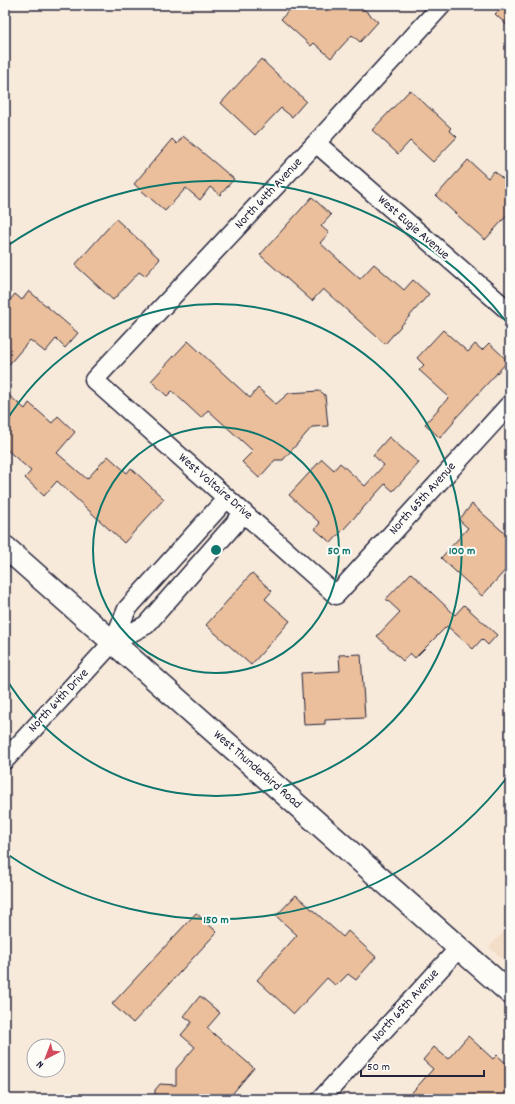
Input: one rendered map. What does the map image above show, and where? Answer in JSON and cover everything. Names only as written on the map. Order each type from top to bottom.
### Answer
[{"type":"main road","name":"West Thunderbird Road","points":[[5,547],[510,993]]},
{"type":"street","name":"North 64th Avenue","points":[[94,380],[316,144],[442,5]]},
{"type":"street","name":"West Eugie Avenue","points":[[316,144],[510,312]]},
{"type":"street","name":"West Voltaire Drive","points":[[94,380],[336,595]]},
{"type":"street","name":"North 65th Avenue","points":[[336,595],[510,404]]},
{"type":"street","name":"North 64th Drive","points":[[5,760],[113,642],[127,609],[227,498]]},
{"type":"street","name":"North 64th Drive","points":[[113,642],[146,625],[244,513]]},
{"type":"street","points":[[176,555],[193,571]]},
{"type":"street","name":"North 65th Avenue","points":[[321,1099],[459,948]]},
{"type":"shaded area","points":[[510,925],[510,966],[489,947]]},
{"type":"building","points":[[294,5],[359,5],[378,22],[360,42],[352,35],[331,58],[314,43],[311,46],[281,19]]},
{"type":"building","points":[[504,5],[510,5],[510,28],[495,14]]},
{"type":"building","points":[[261,59],[306,101],[292,117],[281,108],[255,135],[221,103]]},
{"type":"building","points":[[410,90],[451,128],[449,130],[457,137],[433,162],[410,141],[398,154],[372,130]]},
{"type":"building","points":[[183,136],[234,179],[220,195],[210,187],[200,200],[186,188],[165,211],[134,184],[172,139],[177,144]]},
{"type":"building","points":[[468,160],[488,178],[494,171],[510,185],[510,212],[485,240],[436,196]]},
{"type":"building","points":[[312,197],[331,215],[321,226],[329,233],[320,243],[360,279],[374,264],[404,290],[413,280],[429,294],[385,344],[323,289],[312,301],[260,255]]},
{"type":"building","points":[[116,219],[160,259],[145,276],[139,272],[113,300],[75,265]]},
{"type":"building","points":[[29,291],[78,333],[65,348],[56,339],[45,352],[30,340],[5,369],[5,306],[15,294],[22,300]]},
{"type":"building","points":[[443,330],[468,352],[475,344],[482,350],[489,343],[508,361],[453,421],[454,422],[440,438],[425,424],[449,397],[419,370],[424,365],[417,358]]},
{"type":"building","points":[[188,341],[250,398],[258,388],[276,404],[289,393],[320,391],[325,395],[328,426],[312,427],[283,460],[275,460],[259,478],[242,462],[253,451],[208,410],[201,418],[172,391],[167,396],[151,381]]},
{"type":"building","points":[[5,392],[25,409],[29,403],[52,423],[58,416],[75,432],[57,453],[87,479],[108,456],[127,473],[131,468],[164,499],[124,543],[57,481],[44,496],[25,478],[31,471],[5,448]]},
{"type":"building","points":[[389,437],[419,463],[393,491],[385,484],[331,543],[315,529],[320,523],[289,495],[322,459],[334,470],[340,463],[365,486],[384,465],[373,455]]},
{"type":"building","points":[[472,504],[510,538],[510,565],[482,596],[441,558],[468,528],[459,520]]},
{"type":"building","points":[[252,573],[272,591],[265,599],[290,621],[251,665],[206,625]]},
{"type":"building","points":[[411,573],[455,615],[464,605],[497,635],[488,645],[482,639],[473,649],[447,626],[415,658],[410,653],[403,661],[377,636],[400,612],[386,599]]},
{"type":"building","points":[[361,654],[365,718],[325,720],[325,724],[304,725],[301,673],[340,671],[339,655]]},
{"type":"building","points":[[296,895],[343,937],[348,931],[376,957],[356,980],[348,974],[336,986],[327,978],[294,1014],[257,980],[297,935],[276,916]]},
{"type":"building","points":[[196,913],[217,932],[133,1023],[112,1004]]},
{"type":"building","points":[[200,996],[220,1013],[207,1028],[254,1068],[228,1099],[155,1099],[155,1090],[160,1084],[176,1085],[176,1069],[195,1047],[181,1035],[192,1022],[184,1016]]},
{"type":"building","points":[[468,1036],[493,1059],[497,1055],[510,1067],[510,1099],[406,1099],[433,1069],[423,1060],[434,1047],[448,1059]]}]
